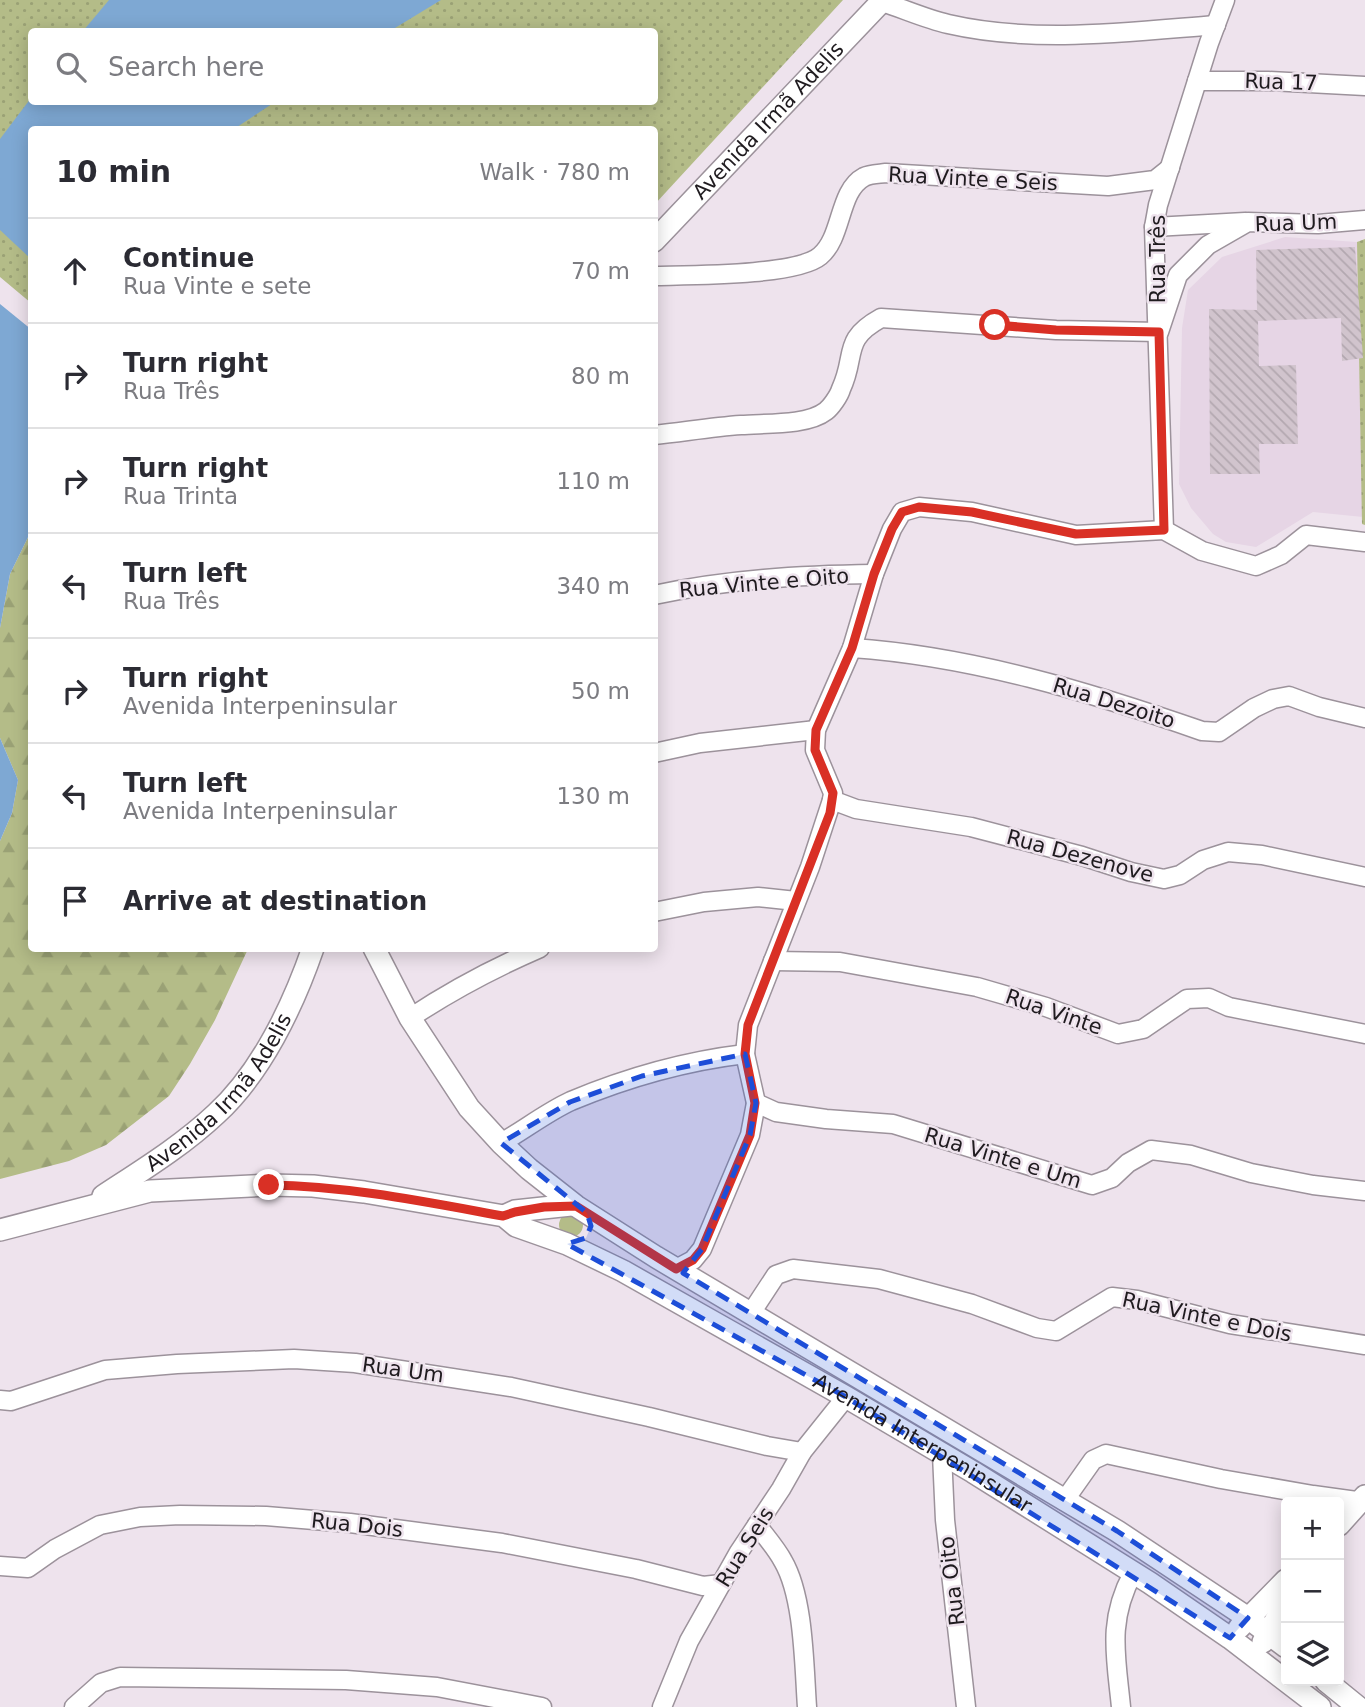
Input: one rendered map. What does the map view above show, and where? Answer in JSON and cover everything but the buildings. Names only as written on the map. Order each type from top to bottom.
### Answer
[{"type":"street","name":"Rua Três","points":[[1164,530],[1154,227],[1158,205],[1225,0]]},
{"type":"street","points":[[883,1],[948,24],[1017,33],[1092,34],[1216,25]]},
{"type":"street","name":"Avenida Irmã Adelis","points":[[658,237],[883,1]]},
{"type":"street","name":"Rua 17","points":[[1197,81],[1240,80],[1365,86]]},
{"type":"street","name":"Rua Vinte e Seis","points":[[658,276],[754,272],[797,267],[820,257],[834,240],[841,214],[855,185],[865,176],[886,173],[1108,186],[1155,180],[1170,168]]},
{"type":"street","name":"Rua Um","points":[[1159,332],[1178,275],[1208,245],[1248,222],[1318,224],[1365,220]]},
{"type":"street","points":[[1154,227],[1248,222]]},
{"type":"street","points":[[658,435],[801,421],[825,412],[841,391],[851,345],[864,327],[881,318],[1056,330],[1159,332]]},
{"type":"street","points":[[676,1269],[693,1260],[702,1249],[750,1135],[755,1103],[745,1054],[748,1025],[826,824],[832,800],[833,793],[815,750],[816,730],[852,648],[874,574],[892,529],[902,512],[919,507],[972,512],[1076,534],[1164,530],[1202,551],[1256,566],[1281,555],[1306,535],[1365,542]]},
{"type":"street","name":"Rua Vinte e Oito","points":[[658,594],[681,589],[806,575],[874,574]]},
{"type":"street","name":"Rua Dezoito","points":[[852,648],[960,663],[1057,685],[1202,731],[1219,732],[1254,708],[1273,699],[1289,696],[1319,707],[1365,718]]},
{"type":"street","points":[[658,751],[700,743],[816,730]]},
{"type":"street","name":"Rua Dezenove","points":[[832,800],[856,809],[971,827],[1164,879],[1180,875],[1203,860],[1228,852],[1262,855],[1365,877]]},
{"type":"street","points":[[658,911],[704,902],[758,897],[796,901]]},
{"type":"street","name":"Avenida Irmã Adelis","points":[[89,1205],[170,1152],[225,1104],[256,1068],[293,997],[311,952]]},
{"type":"street","points":[[375,952],[410,1018],[469,1108],[529,1169],[576,1207],[590,1219],[589,1232],[580,1242],[564,1242],[553,1232],[553,1220],[559,1210],[576,1207]]},
{"type":"street","points":[[410,1018],[493,968],[531,952]]},
{"type":"street","name":"Rua Vinte","points":[[773,961],[840,962],[977,987],[1046,1007],[1118,1034],[1143,1029],[1187,999],[1209,998],[1229,1007],[1365,1034]]},
{"type":"street","points":[[501,1143],[569,1102],[642,1076],[706,1059],[745,1054]]},
{"type":"street","name":"Rua Vinte e Um","points":[[755,1103],[776,1112],[893,1124],[1092,1185],[1112,1178],[1128,1163],[1151,1150],[1191,1155],[1251,1173],[1313,1185],[1365,1191]]},
{"type":"street","name":"Avenida Interpeninsular","points":[[0,1230],[150,1191],[269,1185],[313,1186],[364,1192],[503,1216],[516,1226],[564,1242],[623,1271],[942,1454],[1133,1573],[1230,1638],[1307,1703]]},
{"type":"street","name":"Avenida Interpeninsular","points":[[503,1216],[515,1212],[576,1207],[1117,1531],[1278,1640]]},
{"type":"street","name":"Rua Vinte e Dois","points":[[751,1313],[776,1275],[793,1269],[834,1272],[890,1282],[972,1304],[1037,1328],[1056,1331],[1112,1297],[1137,1300],[1230,1324],[1365,1345]]},
{"type":"street","name":"Rua Um","points":[[0,1400],[11,1401],[105,1370],[294,1359],[355,1363],[511,1387],[802,1452]]},
{"type":"street","name":"Rua Seis","points":[[662,1707],[689,1641],[721,1584],[802,1452],[846,1397]]},
{"type":"street","name":"Rua Oito","points":[[942,1454],[945,1520],[966,1707]]},
{"type":"street","points":[[1064,1501],[1093,1460],[1106,1454],[1313,1495],[1364,1499]]},
{"type":"street","points":[[1344,1520],[1364,1499]]},
{"type":"street","name":"Rua Dois","points":[[0,1566],[28,1568],[55,1549],[100,1525],[140,1517],[265,1516],[350,1523],[502,1543],[636,1569],[703,1586],[721,1584]]},
{"type":"street","points":[[757,1525],[784,1562],[793,1586],[802,1640],[807,1707]]},
{"type":"street","points":[[1121,1707],[1114,1636],[1121,1595],[1133,1573]]},
{"type":"street","points":[[1230,1638],[1281,1585]]},
{"type":"street","points":[[1254,1656],[1278,1640]]},
{"type":"street","points":[[74,1707],[101,1683],[120,1677],[346,1680],[438,1688],[542,1707]]},
{"type":"street","points":[[1332,1686],[1358,1707]]},
{"type":"highlighted area","points":[[745,1054],[756,1103],[750,1135],[702,1249],[683,1273],[1117,1531],[1248,1618],[1230,1638],[846,1397],[567,1244],[586,1238],[591,1226],[587,1213],[501,1143],[570,1102],[642,1076]]},
{"type":"shaded area","points":[[1285,237],[1357,242],[1363,358],[1363,517],[1313,512],[1256,547],[1226,542],[1213,534],[1191,508],[1179,484],[1182,328],[1188,290],[1222,257]]},
{"type":"green space","points":[[0,0],[843,0],[658,201],[658,126],[28,126],[28,300],[0,277]]},
{"type":"green space","points":[[1365,239],[1365,525],[1362,524],[1357,242]]},
{"type":"green space","points":[[28,537],[28,952],[247,952],[215,1020],[169,1096],[106,1145],[69,1161],[0,1179],[0,841],[12,813],[18,780],[0,738],[0,628],[10,574]]},
{"type":"green space","points":[[571,1213],[580,1216],[583,1225],[580,1234],[571,1237],[562,1234],[559,1225],[562,1216]]},
{"type":"water","points":[[109,0],[441,0],[395,28],[86,28]]},
{"type":"water","points":[[28,102],[28,105],[270,105],[239,126],[28,126],[28,256],[0,230],[0,139]]},
{"type":"water","points":[[0,304],[28,327],[28,537],[10,574],[0,628]]},
{"type":"water","points":[[0,738],[18,780],[12,813],[0,841]]},
{"type":"route","points":[[269,1185],[313,1186],[364,1192],[503,1216],[544,1207],[576,1206],[676,1269],[693,1260],[702,1249],[750,1135],[755,1103],[745,1054],[748,1025],[830,813],[833,793],[815,750],[816,730],[852,648],[874,574],[892,529],[902,512],[919,507],[972,512],[1076,534],[1164,530],[1159,332],[1056,330],[995,325]]}]
